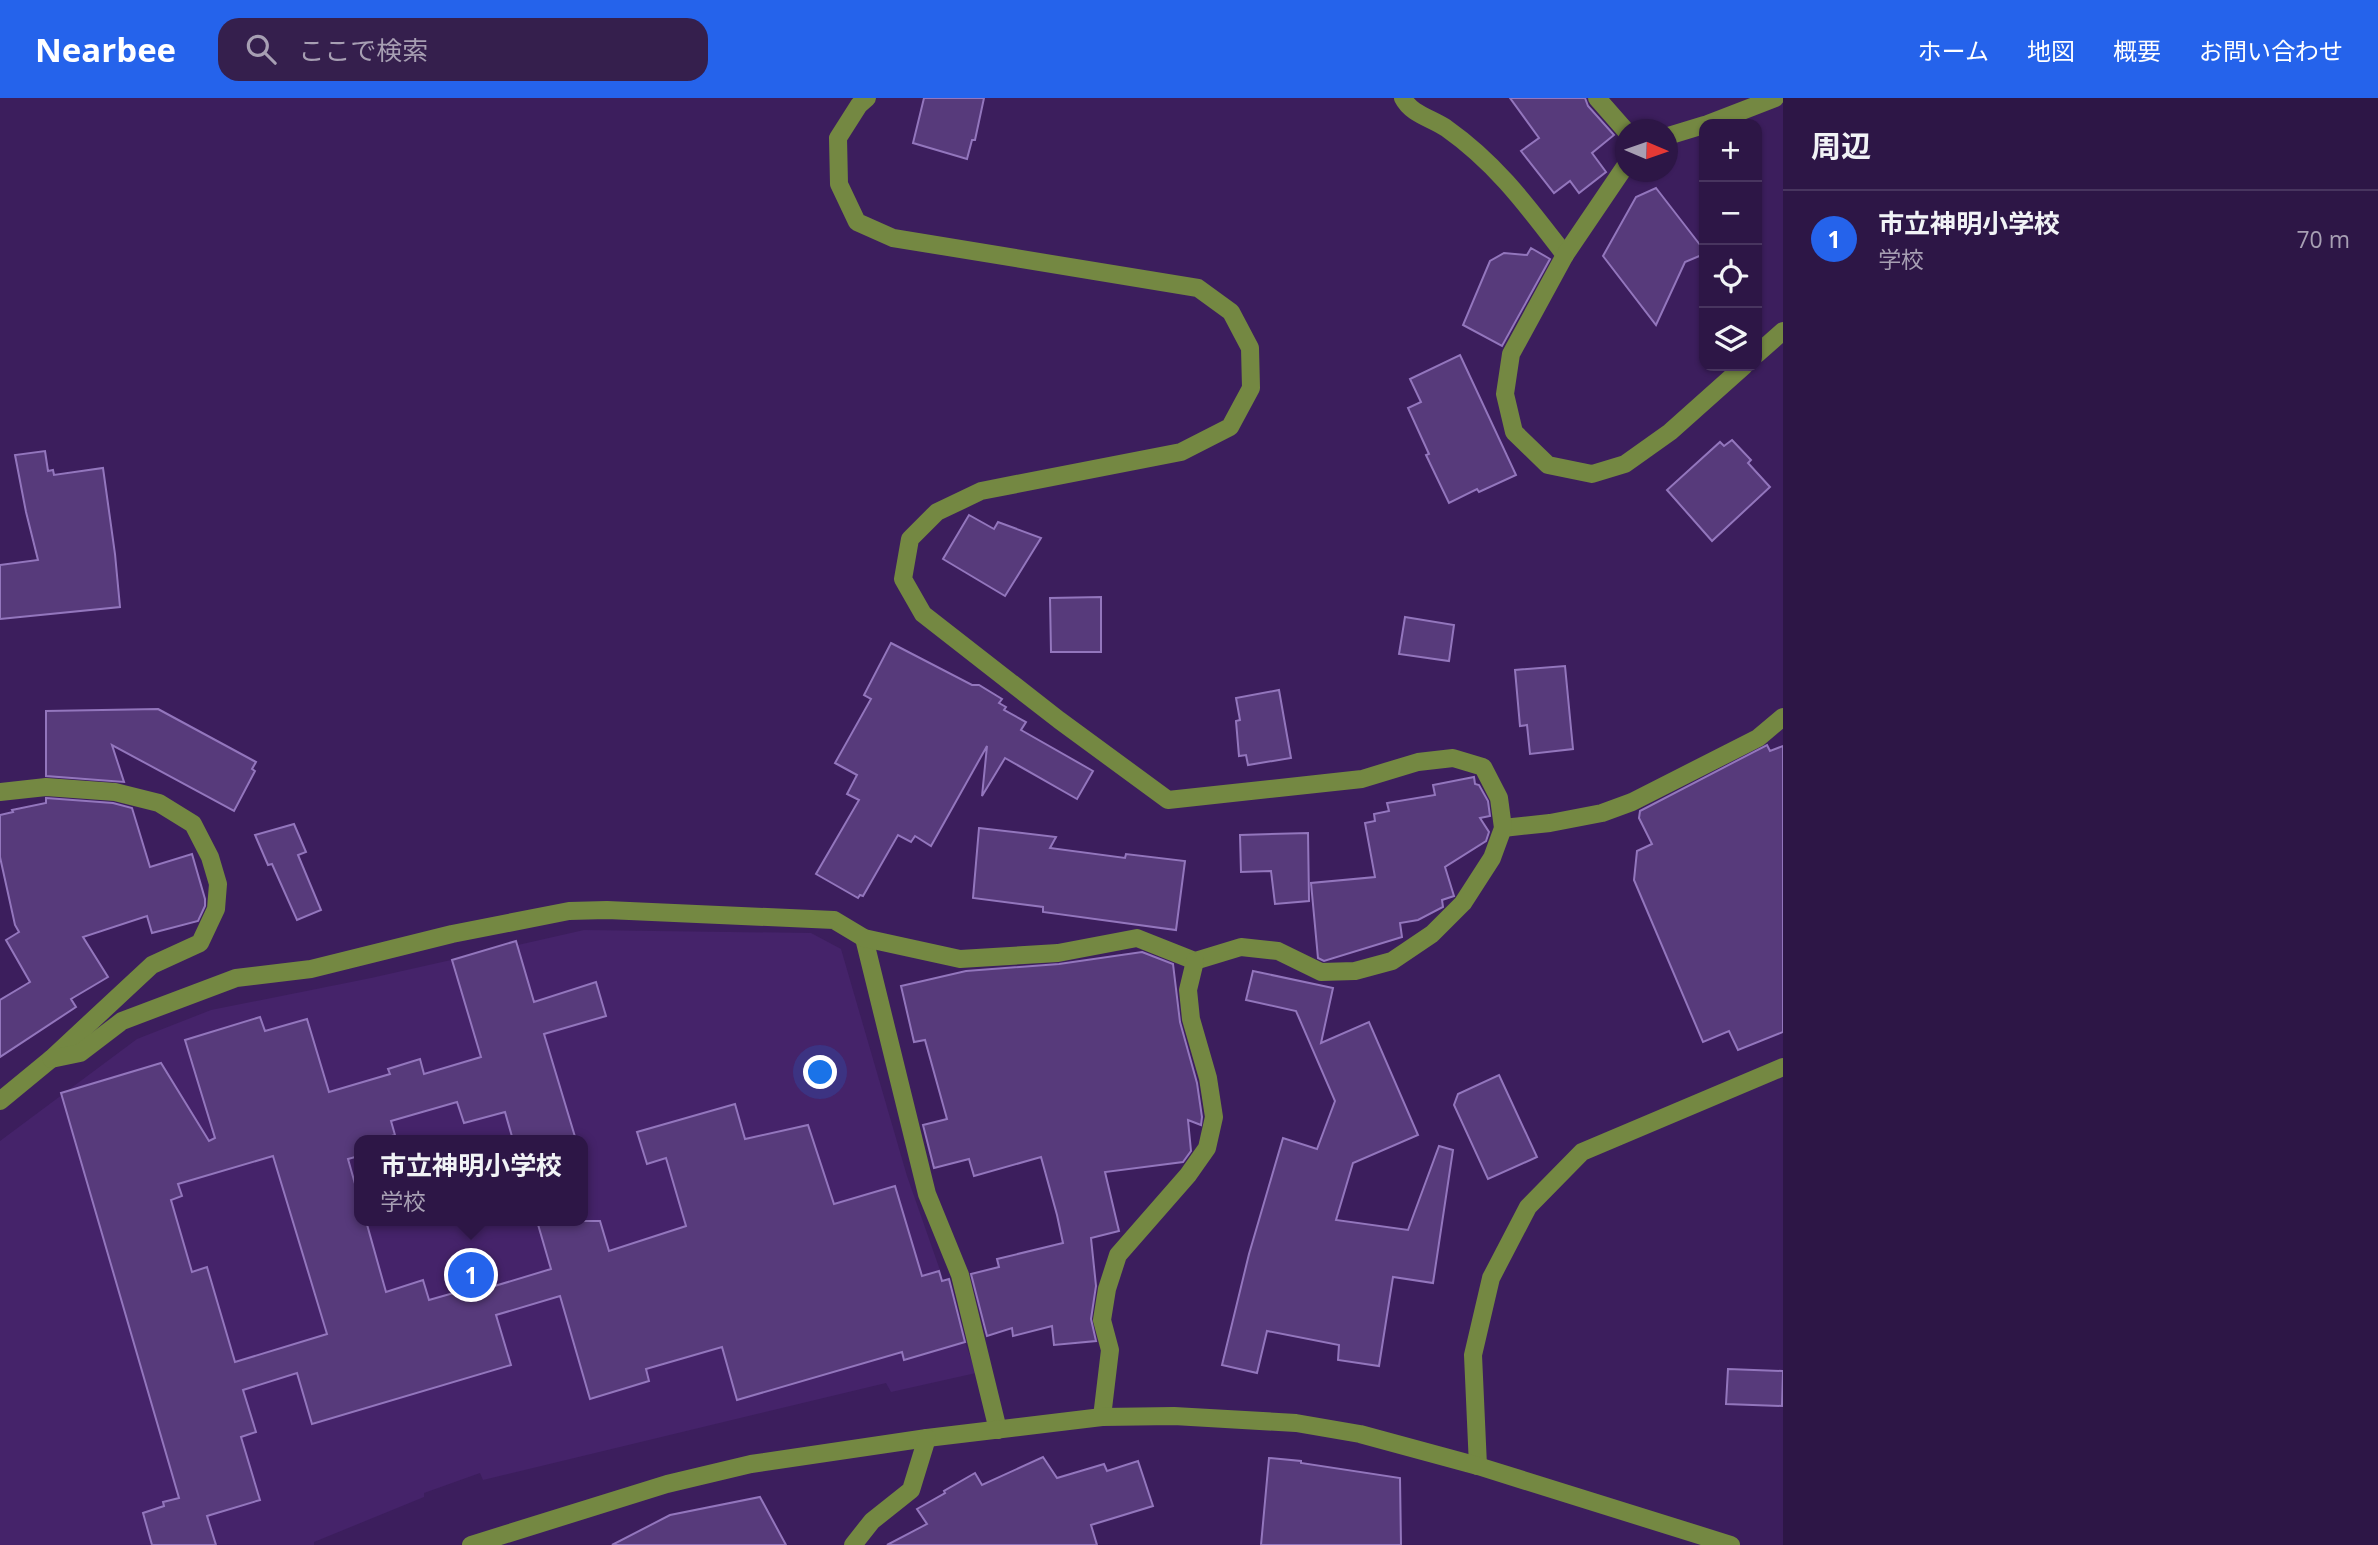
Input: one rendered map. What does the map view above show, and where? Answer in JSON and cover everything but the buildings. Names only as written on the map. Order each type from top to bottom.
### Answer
[{"type":"street","points":[[51,1059],[80,1053],[122,1021],[236,978],[311,969],[452,934],[569,911],[645,911],[834,920],[864,938],[960,959],[1058,953],[1137,938],[1195,961],[1241,947],[1278,951],[1321,972],[1355,971],[1392,961],[1432,934],[1463,903],[1492,858],[1503,828],[1499,797],[1483,767],[1453,758],[1418,761],[1362,779],[1168,800],[1059,720],[923,614],[903,579],[910,539],[937,512],[981,491],[1181,452],[1230,427],[1251,388],[1250,348],[1231,312],[1198,288],[893,239],[857,222],[839,184],[838,138],[859,105],[867,98]]},
{"type":"street","points":[[1402,98],[1407,107],[1444,127],[1504,177],[1565,255]]},
{"type":"street","points":[[1597,98],[1615,119]]},
{"type":"street","points":[[1721,119],[1775,98]]},
{"type":"street","points":[[1678,133],[1699,127]]},
{"type":"street","points":[[1615,181],[1565,255],[1511,354],[1505,394],[1514,432],[1548,465],[1592,474],[1625,464],[1671,432],[1738,371]]},
{"type":"street","points":[[1762,350],[1783,331]]},
{"type":"street","points":[[1503,828],[1602,813],[1632,802],[1758,738],[1783,717]]},
{"type":"street","points":[[0,792],[46,787],[114,792],[159,803],[193,824],[210,857],[218,884],[216,909],[200,943],[152,965],[51,1059],[0,1101]]},
{"type":"street","points":[[864,938],[927,1194],[960,1275],[998,1430]]},
{"type":"street","points":[[1102,1417],[1110,1350],[1102,1320],[1107,1289],[1118,1255],[1188,1175],[1207,1148],[1214,1117],[1208,1078],[1191,1019],[1188,990],[1195,961]]},
{"type":"street","points":[[1478,1466],[1473,1355],[1491,1278],[1528,1207],[1582,1152],[1783,1068]]},
{"type":"street","points":[[471,1545],[667,1485],[751,1464],[928,1438],[1102,1417],[1174,1416],[1296,1423],[1360,1434],[1478,1466],[1731,1545]]},
{"type":"street","points":[[853,1545],[872,1521],[911,1490],[928,1438]]},
{"type":"shaded area","points":[[584,930],[811,933],[841,949],[907,1176],[976,1373],[891,1392],[886,1383],[483,1480],[480,1473],[424,1493],[424,1497],[314,1542],[314,1545],[0,1545],[0,1141],[137,1039],[211,1010],[371,978]]},
{"type":"place","name":"市立神明小学校","points":[[471,1275]]}]
